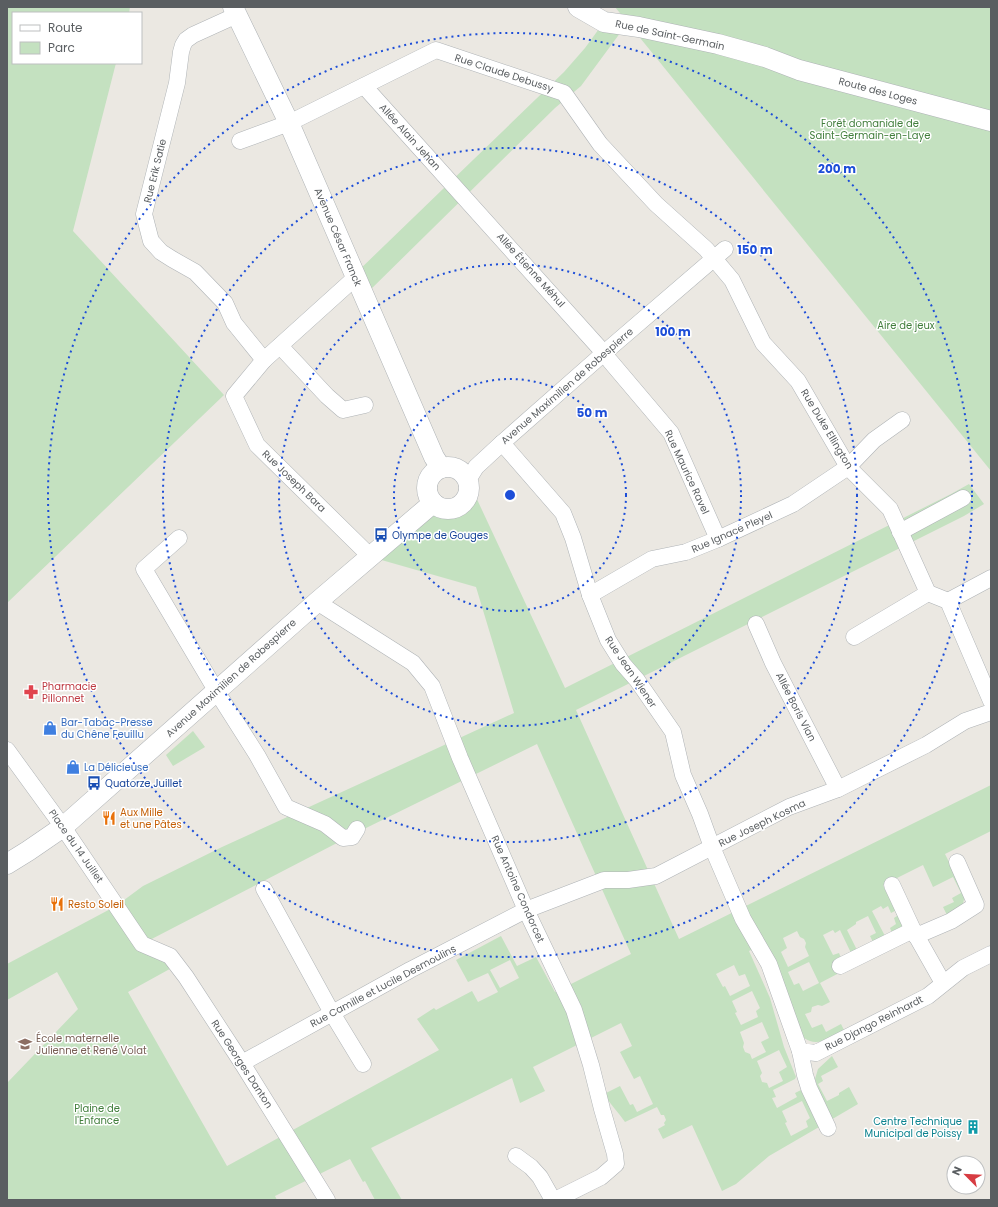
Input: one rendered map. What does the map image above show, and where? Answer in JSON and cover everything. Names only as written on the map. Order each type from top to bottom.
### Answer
[{"type":"street","name":"Rue de Saint-Germain","points":[[578,7],[604,22],[639,26],[718,44],[765,57]]},
{"type":"street","name":"Avenue César Franck","points":[[235,11],[289,123],[434,457],[441,468]]},
{"type":"street","name":"Rue Erik Satie","points":[[235,11],[186,40],[183,44],[177,83],[144,214],[151,241],[161,252],[195,272],[225,302],[234,323],[264,360]]},
{"type":"street","name":"Rue Claude Debussy","points":[[240,140],[289,123],[436,50],[564,93],[600,144],[656,204],[706,249],[720,254]]},
{"type":"street","name":"Route des Loges","points":[[765,57],[799,70],[991,121]]},
{"type":"street","name":"Allée Alain Jehan","points":[[364,86],[457,188]]},
{"type":"street","name":"Allée Étienne Méhul","points":[[457,188],[604,353]]},
{"type":"street","name":"Avenue Maximilien de Robespierre","points":[[468,480],[476,467],[502,443],[720,254]]},
{"type":"street","name":"Rue Duke Ellington","points":[[720,254],[763,343],[798,381],[848,467],[890,509],[928,593]]},
{"type":"street","name":"Rue Joseph Bara","points":[[356,277],[264,360],[234,396],[257,445],[371,557]]},
{"type":"street","points":[[280,346],[327,396],[343,410],[365,405]]},
{"type":"street","name":"Rue Maurice Ravel","points":[[604,353],[670,433],[718,539]]},
{"type":"street","name":"Rue Ignace Pleyel","points":[[590,595],[652,559],[686,552],[718,539],[793,504],[848,467],[874,440],[902,420]]},
{"type":"street","name":"Rue Jean Wiener","points":[[502,443],[563,513],[573,538],[590,595],[608,640],[623,664],[637,680],[672,732],[683,775],[712,847]]},
{"type":"street","points":[[447,467],[460,470],[468,480],[469,491],[467,498],[463,504],[458,507],[452,509],[437,506],[429,497],[427,490],[428,483],[435,472],[441,468],[447,467]]},
{"type":"street","points":[[900,532],[963,498]]},
{"type":"street","name":"Avenue Maximilien de Robespierre","points":[[7,864],[63,827],[317,602],[433,502]]},
{"type":"street","points":[[179,538],[144,569],[216,692],[257,755],[286,807],[325,824],[343,838],[352,837],[357,829]]},
{"type":"street","points":[[948,602],[991,578]]},
{"type":"street","points":[[854,637],[928,593],[948,602],[991,701]]},
{"type":"street","name":"Rue Antoine Condorcet","points":[[317,602],[413,663],[432,686],[460,758],[526,910],[574,1010],[591,1065],[615,1154],[616,1164],[601,1177],[554,1200],[540,1177],[531,1167],[516,1156]]},
{"type":"street","name":"Allée Boris Vian","points":[[756,624],[773,663],[838,789]]},
{"type":"street","name":"Rue Joseph Kosma","points":[[526,910],[604,880],[628,880],[656,876],[789,807],[838,789],[926,745],[965,721],[991,712]]},
{"type":"street","name":"Place du 14 Juillet","points":[[7,750],[63,827],[142,944]]},
{"type":"street","points":[[712,847],[743,920],[769,964],[800,1052],[809,1088],[828,1128]]},
{"type":"street","points":[[840,966],[915,933],[951,921],[976,905],[957,862]]},
{"type":"street","points":[[892,886],[915,933],[943,984]]},
{"type":"street","points":[[264,889],[332,1013],[363,1064]]},
{"type":"street","name":"Rue Camille et Lucile Desmoulins","points":[[242,1063],[410,970],[526,910]]},
{"type":"street","name":"Rue Georges Danton","points":[[142,944],[170,956],[186,977],[242,1063],[327,1200]]},
{"type":"street","name":"Rue Django Reinhardt","points":[[800,1052],[816,1053],[928,996],[963,968],[991,954]]},
{"type":"green space","points":[[7,7],[130,7],[129,12],[12,12],[12,64],[116,64],[73,231],[224,395],[7,603]]},
{"type":"green space","name":"Forêt domaniale de Saint-Germain-en-Laye","points":[[615,7],[991,7],[991,471]]},
{"type":"green space","points":[[604,22],[626,25],[581,86],[555,108],[364,296],[355,274],[564,72],[585,48]]},
{"type":"green space","name":"Plaine de l'Enfance","points":[[468,480],[565,688],[969,484],[984,504],[964,516],[576,710],[679,939],[991,785],[991,831],[945,854],[965,894],[963,904],[949,919],[943,907],[954,902],[952,898],[961,893],[953,877],[933,887],[923,865],[883,885],[906,932],[841,972],[820,983],[830,1002],[822,1006],[818,1005],[812,1007],[811,1012],[805,1014],[812,1028],[822,1024],[826,1032],[841,1024],[844,1030],[819,1042],[809,1041],[804,1038],[764,944],[749,951],[770,998],[784,1047],[796,1077],[795,1079],[773,1090],[776,1097],[772,1098],[777,1108],[797,1097],[795,1093],[801,1090],[819,1127],[769,1156],[736,1184],[722,1191],[692,1125],[663,1139],[658,1129],[665,1125],[664,1123],[666,1120],[664,1115],[661,1115],[657,1107],[625,1122],[604,1094],[620,1086],[630,1105],[633,1104],[637,1112],[653,1104],[640,1076],[634,1079],[620,1052],[632,1046],[621,1023],[533,1067],[545,1091],[520,1103],[512,1078],[371,1148],[402,1200],[375,1200],[365,1181],[363,1182],[350,1159],[275,1196],[277,1200],[7,1200],[7,1083],[78,1009],[57,972],[7,1000],[7,964],[116,906],[143,886],[222,847],[514,713],[476,587],[371,557],[437,506],[451,508],[462,504],[466,500],[469,487]],"holes":[[[537,744],[631,954],[555,992],[536,957],[517,966],[501,936],[456,960],[468,982],[488,973],[498,992],[478,1002],[472,991],[436,1010],[434,1008],[417,1019],[439,1050],[227,1166],[128,992],[177,965],[142,944],[362,830]],[[881,906],[883,909],[888,906],[891,913],[895,911],[897,916],[894,918],[896,924],[890,928],[892,933],[885,936],[872,911]],[[868,916],[876,933],[870,936],[873,942],[857,950],[847,930],[856,924],[856,922]],[[833,930],[835,933],[840,930],[851,953],[841,958],[839,953],[833,955],[823,935]],[[797,931],[806,943],[805,947],[809,956],[788,967],[781,952],[787,948],[783,938]],[[510,960],[519,978],[500,988],[490,970]],[[809,962],[819,983],[803,991],[799,983],[794,985],[788,972]],[[734,965],[739,976],[745,974],[750,986],[730,996],[725,986],[723,987],[716,974]],[[752,991],[760,1008],[756,1011],[758,1017],[741,1025],[735,1013],[737,1012],[732,1001]],[[762,1022],[769,1038],[761,1042],[766,1052],[752,1059],[750,1054],[745,1052],[743,1047],[744,1043],[740,1032]],[[779,1050],[787,1067],[779,1072],[783,1081],[769,1088],[767,1083],[762,1082],[760,1076],[762,1073],[757,1061]],[[802,1101],[810,1118],[806,1121],[808,1127],[791,1136],[785,1123],[787,1122],[782,1111]]]},
{"type":"green space","points":[[193,731],[205,747],[173,766],[166,755]]},
{"type":"green space","points":[[832,1056],[838,1067],[821,1076],[823,1081],[818,1084],[827,1101],[839,1095],[839,1093],[849,1087],[858,1104],[829,1121],[815,1079],[818,1069]]},
{"type":"place","name":"Olympe de Gouges","points":[[381,535]]},
{"type":"place","name":"Pharmacie Pillonnet","points":[[31,692]]},
{"type":"place","name":"Bar-Tabac-Presse du Chêne Feuillu","points":[[50,728]]},
{"type":"place","name":"La Délicieuse","points":[[73,767]]},
{"type":"place","name":"Quatorze Juillet","points":[[94,783]]},
{"type":"place","name":"Aux Mille et une Pâtes","points":[[109,818]]},
{"type":"place","name":"Resto Soleil","points":[[57,904]]},
{"type":"place","name":"École maternelle Julienne et René Volat","points":[[25,1044]]},
{"type":"place","name":"Centre Technique Municipal de Poissy","points":[[973,1127]]},
{"type":"park label","name":"Aire de jeux","points":[[906,325]]}]
